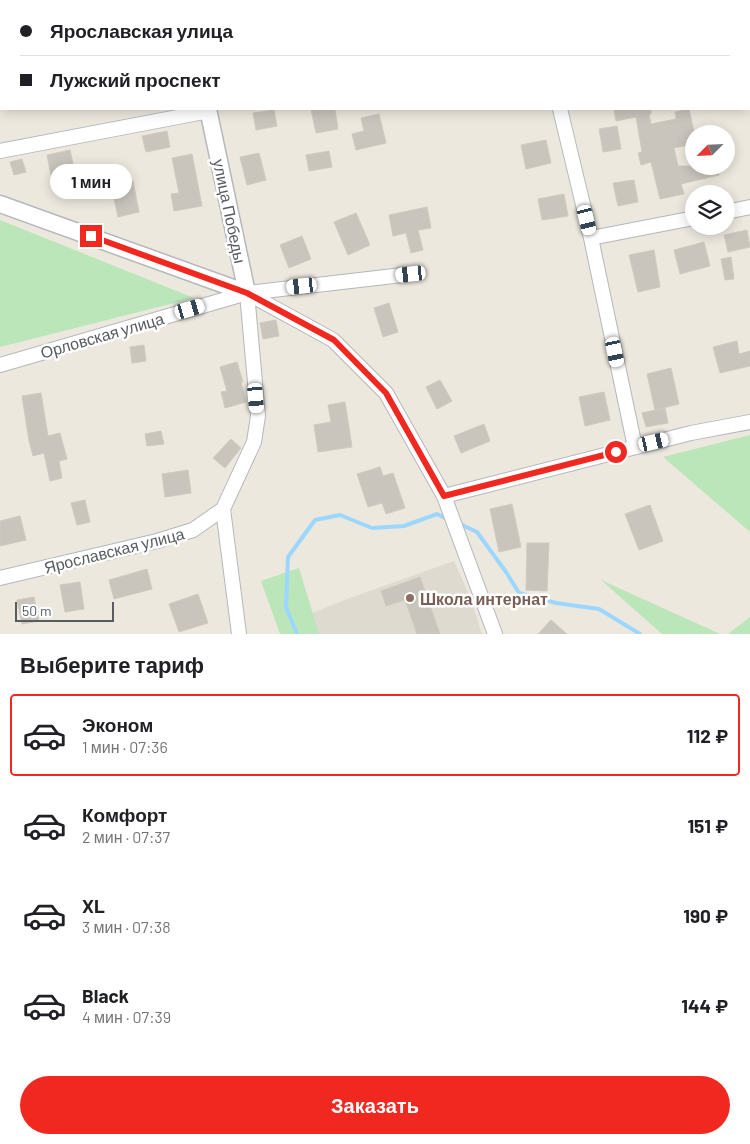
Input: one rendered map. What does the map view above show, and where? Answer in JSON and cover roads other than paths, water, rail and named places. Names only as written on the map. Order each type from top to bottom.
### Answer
[{"type":"street","points":[[0,151],[213,110]]},
{"type":"street","name":"улица Победы","points":[[213,110],[247,293],[258,416],[254,442],[223,509]]},
{"type":"street","points":[[560,110],[591,238],[635,447]]},
{"type":"street","points":[[0,204],[247,293],[334,340],[386,393],[444,496],[497,631]]},
{"type":"street","points":[[735,210],[750,207]]},
{"type":"street","points":[[591,238],[685,220]]},
{"type":"street","name":"Орловская улица","points":[[0,364],[247,293],[411,274]]},
{"type":"street","points":[[444,496],[691,433],[750,422]]},
{"type":"street","points":[[223,509],[239,634]]},
{"type":"street","name":"Ярославская улица","points":[[0,578],[157,541],[193,530],[223,509]]},
{"type":"waterway","points":[[297,634],[286,607],[288,557],[315,520],[340,515],[372,528],[404,526],[437,514],[449,520]]},
{"type":"waterway","points":[[458,523],[477,532],[519,593],[556,603],[599,609],[640,634]]},
{"type":"place","name":"Школа интернат","points":[[410,598]]}]
